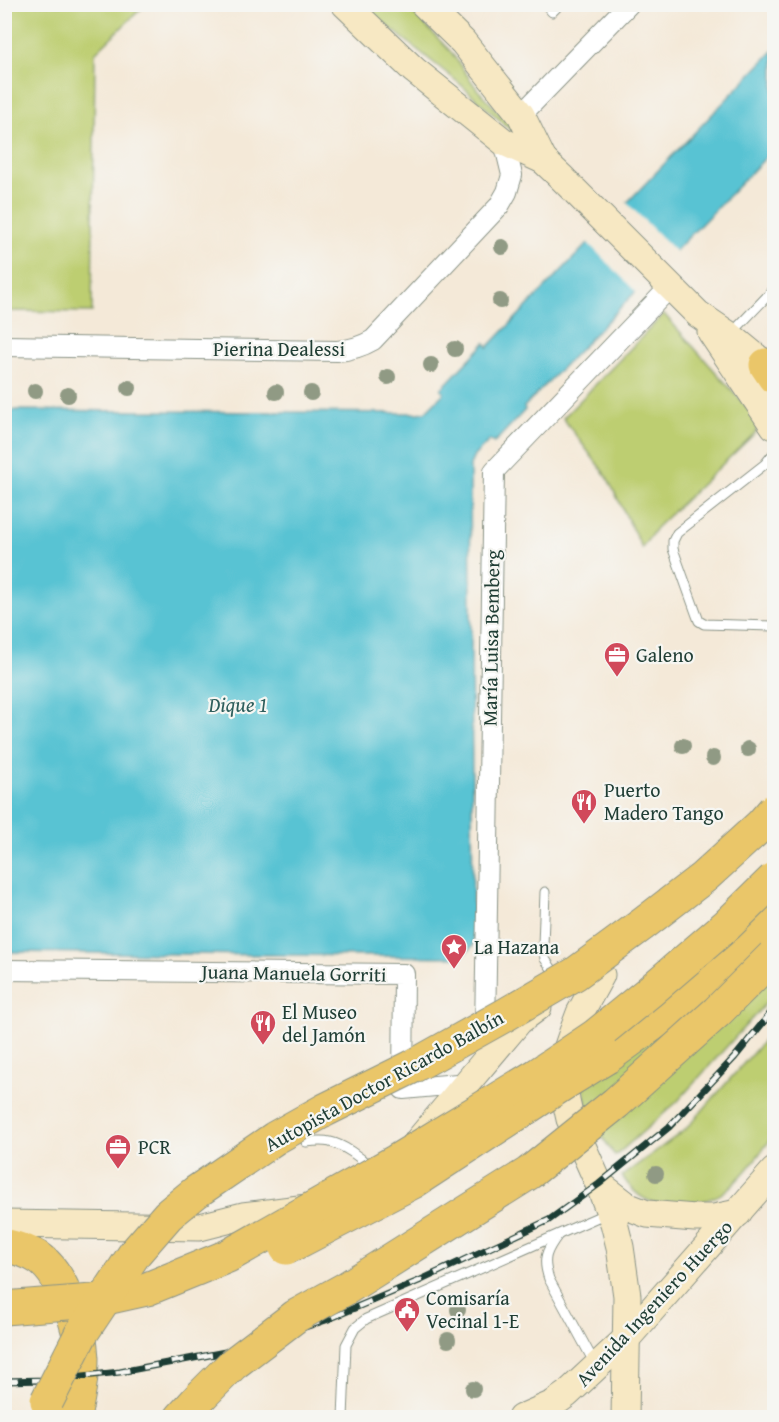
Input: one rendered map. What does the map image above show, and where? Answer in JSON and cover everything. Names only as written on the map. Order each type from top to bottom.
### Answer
[{"type":"highway","name":"Autopista Doctor Ricardo Balbín","points":[[43,1409],[81,1334],[135,1253],[168,1215],[196,1192],[275,1138],[432,1055],[575,974],[704,877],[761,825],[773,819]]},
{"type":"highway","points":[[4,1308],[93,1301],[147,1289],[228,1256],[396,1161],[537,1075],[595,1036],[727,926],[774,879]]},
{"type":"highway","points":[[4,1330],[95,1322],[162,1301],[235,1274],[413,1182],[607,1057],[668,1013],[774,920]]},
{"type":"highway","points":[[191,1407],[233,1364],[296,1316],[345,1289],[529,1173],[616,1103],[717,1012],[774,954]]},
{"type":"highway","points":[[4,1245],[24,1250],[41,1260],[65,1292],[73,1313],[82,1355],[79,1393],[74,1418]]},
{"type":"main road","points":[[345,4],[414,70],[504,142],[551,168]]},
{"type":"main road","points":[[424,4],[463,42],[521,115],[551,168],[698,314],[774,426]]},
{"type":"main road","points":[[698,314],[772,368]]},
{"type":"main road","points":[[4,1224],[200,1227],[243,1216],[344,1202],[366,1193],[399,1164],[519,1022],[538,1008],[600,975],[696,900],[719,881],[773,819]]},
{"type":"main road","points":[[600,975],[580,1013],[566,1052],[564,1079],[570,1119],[599,1184],[620,1247],[627,1296],[625,1418]]},
{"type":"main road","name":"Avenida Ingeniero Huergo","points":[[521,1418],[553,1404],[567,1394],[626,1339],[774,1171]]},
{"type":"main road","points":[[599,1184],[629,1207],[647,1214],[695,1218],[738,1214]]},
{"type":"street","points":[[521,115],[628,4]]},
{"type":"street","name":"Pierina Dealessi","points":[[4,346],[350,351],[373,340],[499,207],[512,175],[504,142]]},
{"type":"street","name":"María Luisa Bemberg","points":[[485,1061],[494,471],[665,281]]},
{"type":"street","name":"Juana Manuela Gorriti","points":[[4,970],[404,974],[403,1089],[468,1083]]},
{"type":"lane","points":[[545,4],[552,12],[560,4]]},
{"type":"lane","points":[[729,335],[774,289]]},
{"type":"lane","points":[[774,453],[765,464],[677,533],[673,541],[699,621],[704,624],[774,626]]},
{"type":"lane","points":[[545,892],[543,945],[545,959],[568,992]]},
{"type":"lane","points":[[306,1142],[321,1141],[336,1144],[368,1164],[382,1179]]},
{"type":"lane","points":[[343,1418],[346,1345],[355,1328],[366,1319],[609,1212]]},
{"type":"lane","points":[[560,1233],[546,1254],[546,1270],[597,1367]]},
{"type":"green space","points":[[5,4],[145,5],[95,53],[92,312],[5,311]]},
{"type":"green space","points":[[364,5],[406,5],[451,52],[477,89],[519,134],[517,136],[459,83]]},
{"type":"green space","points":[[664,314],[755,416],[759,424],[755,433],[656,528],[642,548],[607,477],[563,418]]},
{"type":"green space","points":[[774,939],[774,994],[677,1102],[615,1156],[589,1117],[580,1074]]},
{"type":"green space","points":[[774,1029],[774,1135],[739,1179],[718,1195],[686,1204],[663,1204],[638,1195],[622,1176],[686,1129]]},
{"type":"water","name":"Dique 1","points":[[774,50],[774,149],[524,407],[525,410],[494,443],[490,440],[474,456],[470,465],[473,946],[461,957],[5,952],[5,410],[425,412],[444,393],[441,389],[485,343],[488,347]]},
{"type":"pier","points":[[624,200],[677,253],[637,293],[585,240]]},
{"type":"railway","points":[[4,1381],[47,1380],[120,1372],[236,1350],[326,1320],[421,1280],[549,1220],[599,1184],[669,1127],[735,1057],[774,1009]]},
{"type":"place","name":"Galeno","points":[[617,678]]},
{"type":"place","name":"Puerto Madero Tango","points":[[584,825]]},
{"type":"place","name":"La Hazana","points":[[454,970]]},
{"type":"place","name":"El Museo del Jamón","points":[[263,1046]]},
{"type":"place","name":"PCR","points":[[118,1170]]},
{"type":"place","name":"Comisaría Vecinal 1-E","points":[[407,1333]]}]
